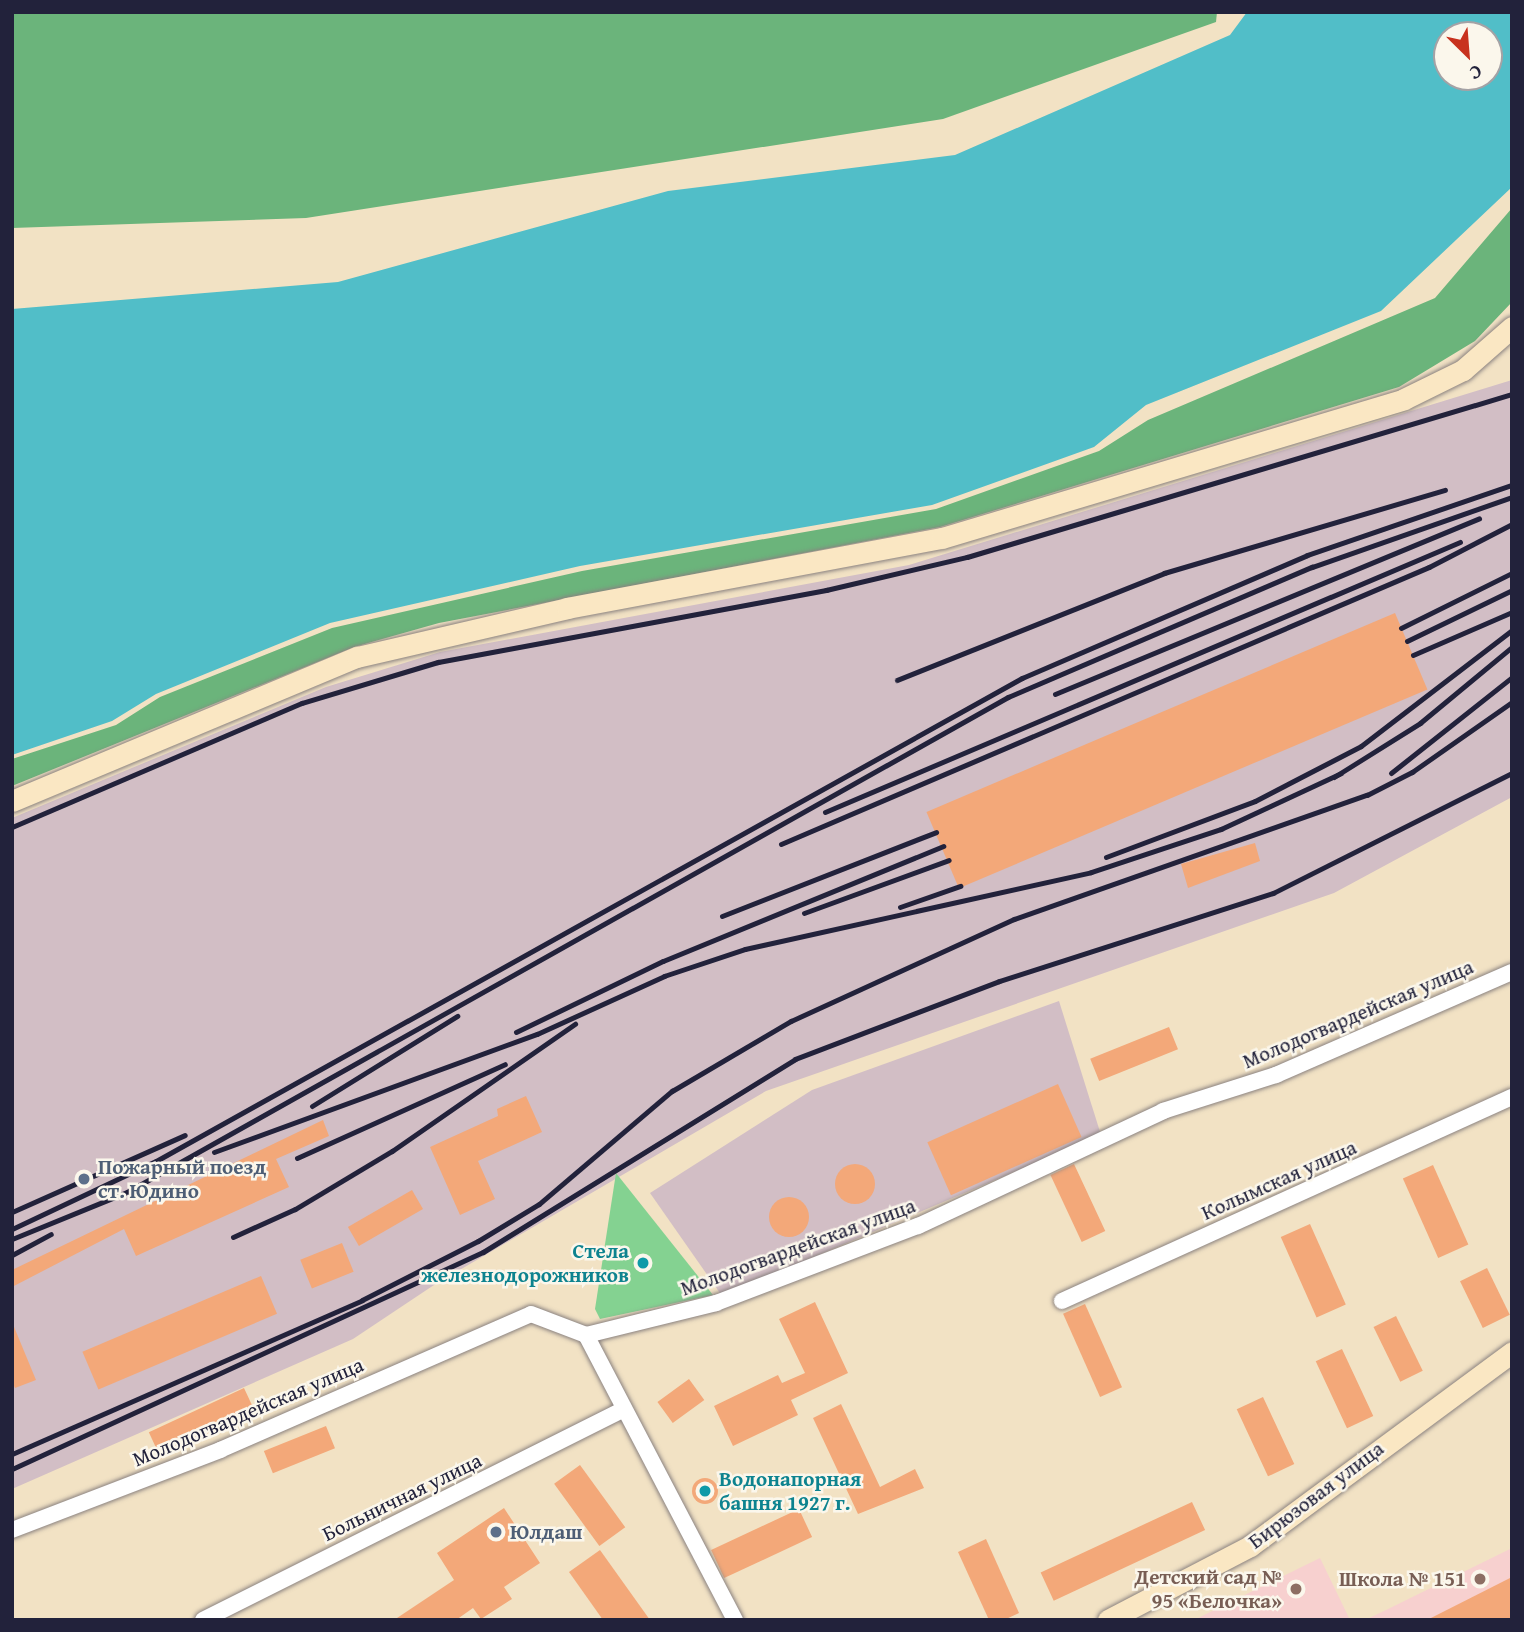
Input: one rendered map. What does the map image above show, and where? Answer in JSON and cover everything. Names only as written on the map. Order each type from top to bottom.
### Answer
[{"type":"main road","points":[[12,801],[357,657],[541,614],[942,538],[1391,403],[1463,370],[1512,327]]},
{"type":"main road","name":"Бирюзовая улица","points":[[1108,1620],[1250,1546],[1512,1352]]},
{"type":"street","name":"Молодогвардейская улица","points":[[12,1530],[219,1450],[531,1314],[586,1335],[716,1303],[907,1231],[1163,1111],[1276,1075],[1512,972]]},
{"type":"street","name":"Колымская улица","points":[[1062,1301],[1512,1097]]},
{"type":"street","points":[[586,1335],[621,1410],[735,1620]]},
{"type":"street","name":"Больничная улица","points":[[203,1620],[621,1410]]},
{"type":"shaded area","points":[[1512,380],[1512,797],[1334,893],[766,1091],[434,1285],[353,1339],[12,1489],[12,818],[326,687],[440,652],[909,565]]},
{"type":"shaded area","points":[[1059,1001],[1101,1135],[722,1296],[650,1193],[812,1090]]},
{"type":"shaded area","name":"Школа № 151","points":[[1512,1548],[1512,1620],[1365,1620],[1386,1610]]},
{"type":"shaded area","name":"Детский сад № 95 «Белочка»","points":[[1320,1558],[1350,1620],[1194,1620]]},
{"type":"green space","points":[[12,12],[1217,12],[1216,22],[943,119],[306,218],[12,228]]},
{"type":"green space","points":[[1512,208],[1512,302],[1475,341],[1399,387],[940,527],[439,623],[354,647],[12,786],[12,759],[116,725],[160,697],[332,628],[582,571],[936,509],[1099,451],[1148,420],[1435,298]]},
{"type":"green space","points":[[616,1173],[713,1295],[600,1319],[595,1309]]},
{"type":"water","points":[[1247,12],[1512,12],[1512,187],[1381,311],[1146,405],[1094,447],[932,505],[580,566],[330,623],[156,694],[112,721],[12,755],[12,309],[338,282],[668,191],[955,155],[1230,35]]},
{"type":"building","points":[[1395,613],[1427,689],[959,888],[926,812]]},
{"type":"building","points":[[1255,843],[1260,861],[1188,888],[1181,864]]},
{"type":"building","points":[[1169,1027],[1178,1049],[1099,1081],[1090,1059]]},
{"type":"building","points":[[1058,1084],[1082,1137],[951,1195],[927,1142]]},
{"type":"building","points":[[526,1096],[542,1132],[478,1161],[495,1199],[460,1215],[430,1147],[498,1116],[497,1109]]},
{"type":"building","points":[[323,1120],[329,1136],[276,1159],[289,1187],[136,1256],[124,1229],[12,1287],[12,1270]]},
{"type":"building","points":[[855,1164],[863,1165],[869,1170],[874,1176],[874,1192],[869,1198],[863,1203],[855,1204],[847,1203],[841,1198],[836,1192],[835,1184],[836,1176],[841,1170],[847,1165]]},
{"type":"building","points":[[1074,1164],[1105,1231],[1082,1242],[1050,1175]]},
{"type":"building","points":[[1433,1165],[1468,1244],[1438,1258],[1403,1178]]},
{"type":"building","points":[[412,1190],[423,1209],[359,1246],[348,1227]]},
{"type":"building","points":[[789,1197],[797,1198],[803,1203],[808,1209],[808,1225],[803,1231],[797,1236],[789,1237],[781,1236],[775,1231],[770,1225],[769,1217],[770,1209],[775,1203],[781,1198]]},
{"type":"building","points":[[1310,1224],[1346,1304],[1317,1317],[1281,1237]]},
{"type":"building","points":[[342,1243],[354,1272],[312,1289],[300,1260]]},
{"type":"building","points":[[1487,1268],[1510,1315],[1483,1328],[1460,1281]]},
{"type":"building","points":[[261,1276],[277,1314],[98,1390],[82,1352]]},
{"type":"building","points":[[815,1302],[848,1373],[791,1400],[798,1415],[733,1446],[714,1406],[778,1375],[782,1383],[805,1373],[779,1319]]},
{"type":"building","points":[[1085,1304],[1122,1387],[1100,1397],[1063,1314]]},
{"type":"building","points":[[1396,1316],[1423,1371],[1400,1382],[1374,1327]]},
{"type":"building","points":[[12,1322],[36,1380],[15,1388],[12,1381]]},
{"type":"building","points":[[1342,1349],[1373,1416],[1347,1428],[1316,1361]]},
{"type":"building","points":[[689,1379],[704,1400],[673,1423],[657,1402]]},
{"type":"building","points":[[244,1388],[256,1414],[161,1459],[149,1432]]},
{"type":"building","points":[[1263,1397],[1294,1464],[1268,1476],[1237,1409]]},
{"type":"building","points":[[841,1404],[880,1487],[915,1469],[924,1488],[858,1514],[813,1418]]},
{"type":"building","points":[[326,1426],[335,1448],[273,1473],[264,1451]]},
{"type":"building","points":[[580,1465],[625,1527],[599,1546],[554,1484]]},
{"type":"building","name":"Водонапорная башня 1927 г.","points":[[705,1478],[715,1481],[718,1491],[715,1501],[705,1504],[695,1501],[692,1491],[695,1481]]},
{"type":"building","points":[[1192,1502],[1205,1530],[1054,1601],[1041,1573]]},
{"type":"building","points":[[504,1508],[540,1563],[504,1587],[512,1599],[481,1619],[473,1608],[456,1620],[394,1620],[454,1580],[437,1553]]},
{"type":"building","points":[[799,1509],[812,1537],[724,1578],[711,1550]]},
{"type":"building","points":[[986,1539],[1019,1613],[1004,1620],[989,1620],[958,1552]]},
{"type":"building","points":[[600,1550],[650,1620],[603,1620],[569,1572]]},
{"type":"building","points":[[1512,1577],[1512,1620],[1427,1620]]},
{"type":"railway","points":[[12,827],[302,703],[438,662],[826,590],[967,557],[1512,394]]},
{"type":"railway","points":[[12,1229],[156,1161],[1022,678],[1307,555],[1512,485]]},
{"type":"railway","points":[[897,680],[1164,573],[1445,490]]},
{"type":"railway","points":[[12,1239],[127,1192],[1008,697],[1312,567],[1512,497]]},
{"type":"railway","points":[[1055,694],[1479,518]]},
{"type":"railway","points":[[781,844],[1429,567],[1512,524]]},
{"type":"railway","points":[[825,812],[1460,542]]},
{"type":"railway","points":[[1401,628],[1512,573]]},
{"type":"railway","points":[[1407,641],[1512,590]]},
{"type":"railway","points":[[1413,655],[1512,612]]},
{"type":"railway","points":[[1106,857],[1255,801],[1361,746],[1512,630]]},
{"type":"railway","points":[[1334,777],[1420,723],[1512,647]]},
{"type":"railway","points":[[1391,773],[1512,677]]},
{"type":"railway","points":[[12,1454],[362,1300],[478,1241],[539,1204],[672,1091],[791,1021],[1014,919],[1367,795],[1412,772],[1512,702]]},
{"type":"railway","points":[[214,1152],[537,1034],[664,976],[745,949],[1091,872],[1221,829],[1341,773]]},
{"type":"railway","points":[[12,1469],[483,1252],[795,1059],[999,981],[1273,893],[1512,773]]},
{"type":"railway","points":[[722,916],[936,832]]},
{"type":"railway","points":[[516,1032],[663,961],[943,846]]},
{"type":"railway","points":[[804,913],[949,860]]},
{"type":"railway","points":[[900,907],[960,886]]},
{"type":"railway","points":[[312,1106],[457,1016]]},
{"type":"railway","points":[[233,1237],[295,1209],[392,1151],[575,1024]]},
{"type":"railway","points":[[297,1158],[505,1064]]},
{"type":"railway","points":[[12,1212],[185,1135]]},
{"type":"railway","points":[[12,1255],[51,1234]]},
{"type":"place","name":"Пожарный поезд ст. Юдино","points":[[84,1179]]},
{"type":"place","name":"Стела железнодорожников","points":[[643,1263]]},
{"type":"place","name":"Водонапорная башня 1927 г.","points":[[705,1491]]},
{"type":"place","name":"Юлдаш","points":[[496,1532]]},
{"type":"place","name":"Школа № 151","points":[[1480,1579]]},
{"type":"place","name":"Детский сад № 95 «Белочка»","points":[[1296,1589]]}]
